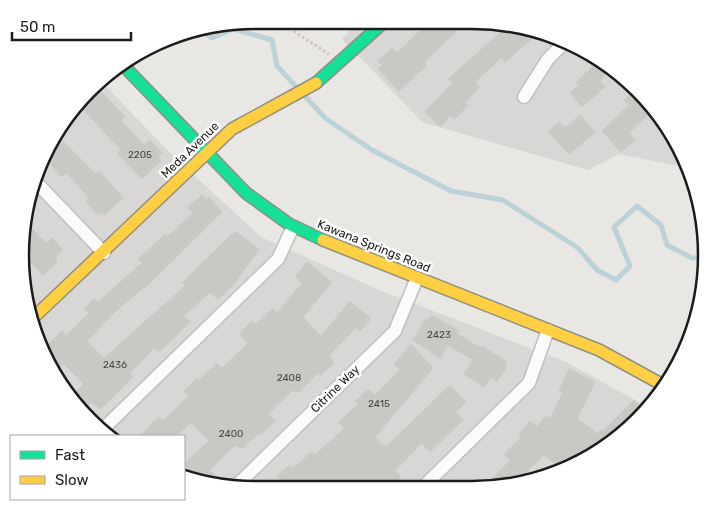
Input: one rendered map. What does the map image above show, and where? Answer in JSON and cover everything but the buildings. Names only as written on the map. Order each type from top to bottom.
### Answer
[{"type":"street","name":"Meda Avenue","points":[[37,316],[232,128],[324,78],[377,29]]},
{"type":"street","points":[[524,97],[548,59],[560,47]]},
{"type":"street","name":"Kawana Springs Road","points":[[127,69],[251,199],[275,218],[417,278],[599,350],[659,383]]},
{"type":"street","points":[[40,186],[104,253]]},
{"type":"street","points":[[107,426],[278,259],[293,227]]},
{"type":"street","name":"Citrine Way","points":[[241,481],[395,331],[417,278]]},
{"type":"street","points":[[429,481],[529,383],[548,330]]},
{"type":"path","points":[[294,29],[295,32],[329,54],[338,66]]},
{"type":"shaded area","points":[[352,29],[487,29],[531,36],[559,46],[598,67],[632,95],[660,129],[680,166],[619,154],[588,170],[422,122],[342,39]]},
{"type":"shaded area","points":[[105,86],[169,152],[261,237],[379,290],[566,362],[642,404],[621,425],[598,443],[572,458],[531,474],[487,481],[240,481],[196,474],[185,470],[185,435],[118,435],[85,404],[59,368],[46,342],[36,314],[31,285],[29,240],[36,196],[52,155],[67,129],[85,106]]},
{"type":"waterway","points":[[206,34],[212,38],[230,30]]},
{"type":"waterway","points":[[235,30],[272,40],[277,66],[325,118],[372,150],[451,191],[503,200],[578,248],[597,270],[616,280],[630,266],[614,227],[637,206],[661,225],[667,245],[692,258],[698,258]]},
{"type":"traffic: fast","points":[[316,83],[376,29]]},
{"type":"traffic: fast","points":[[127,69],[246,193],[289,224],[323,240]]},
{"type":"traffic: slow","points":[[36,315],[232,129],[316,83]]},
{"type":"traffic: slow","points":[[323,240],[599,350],[659,383]]}]
